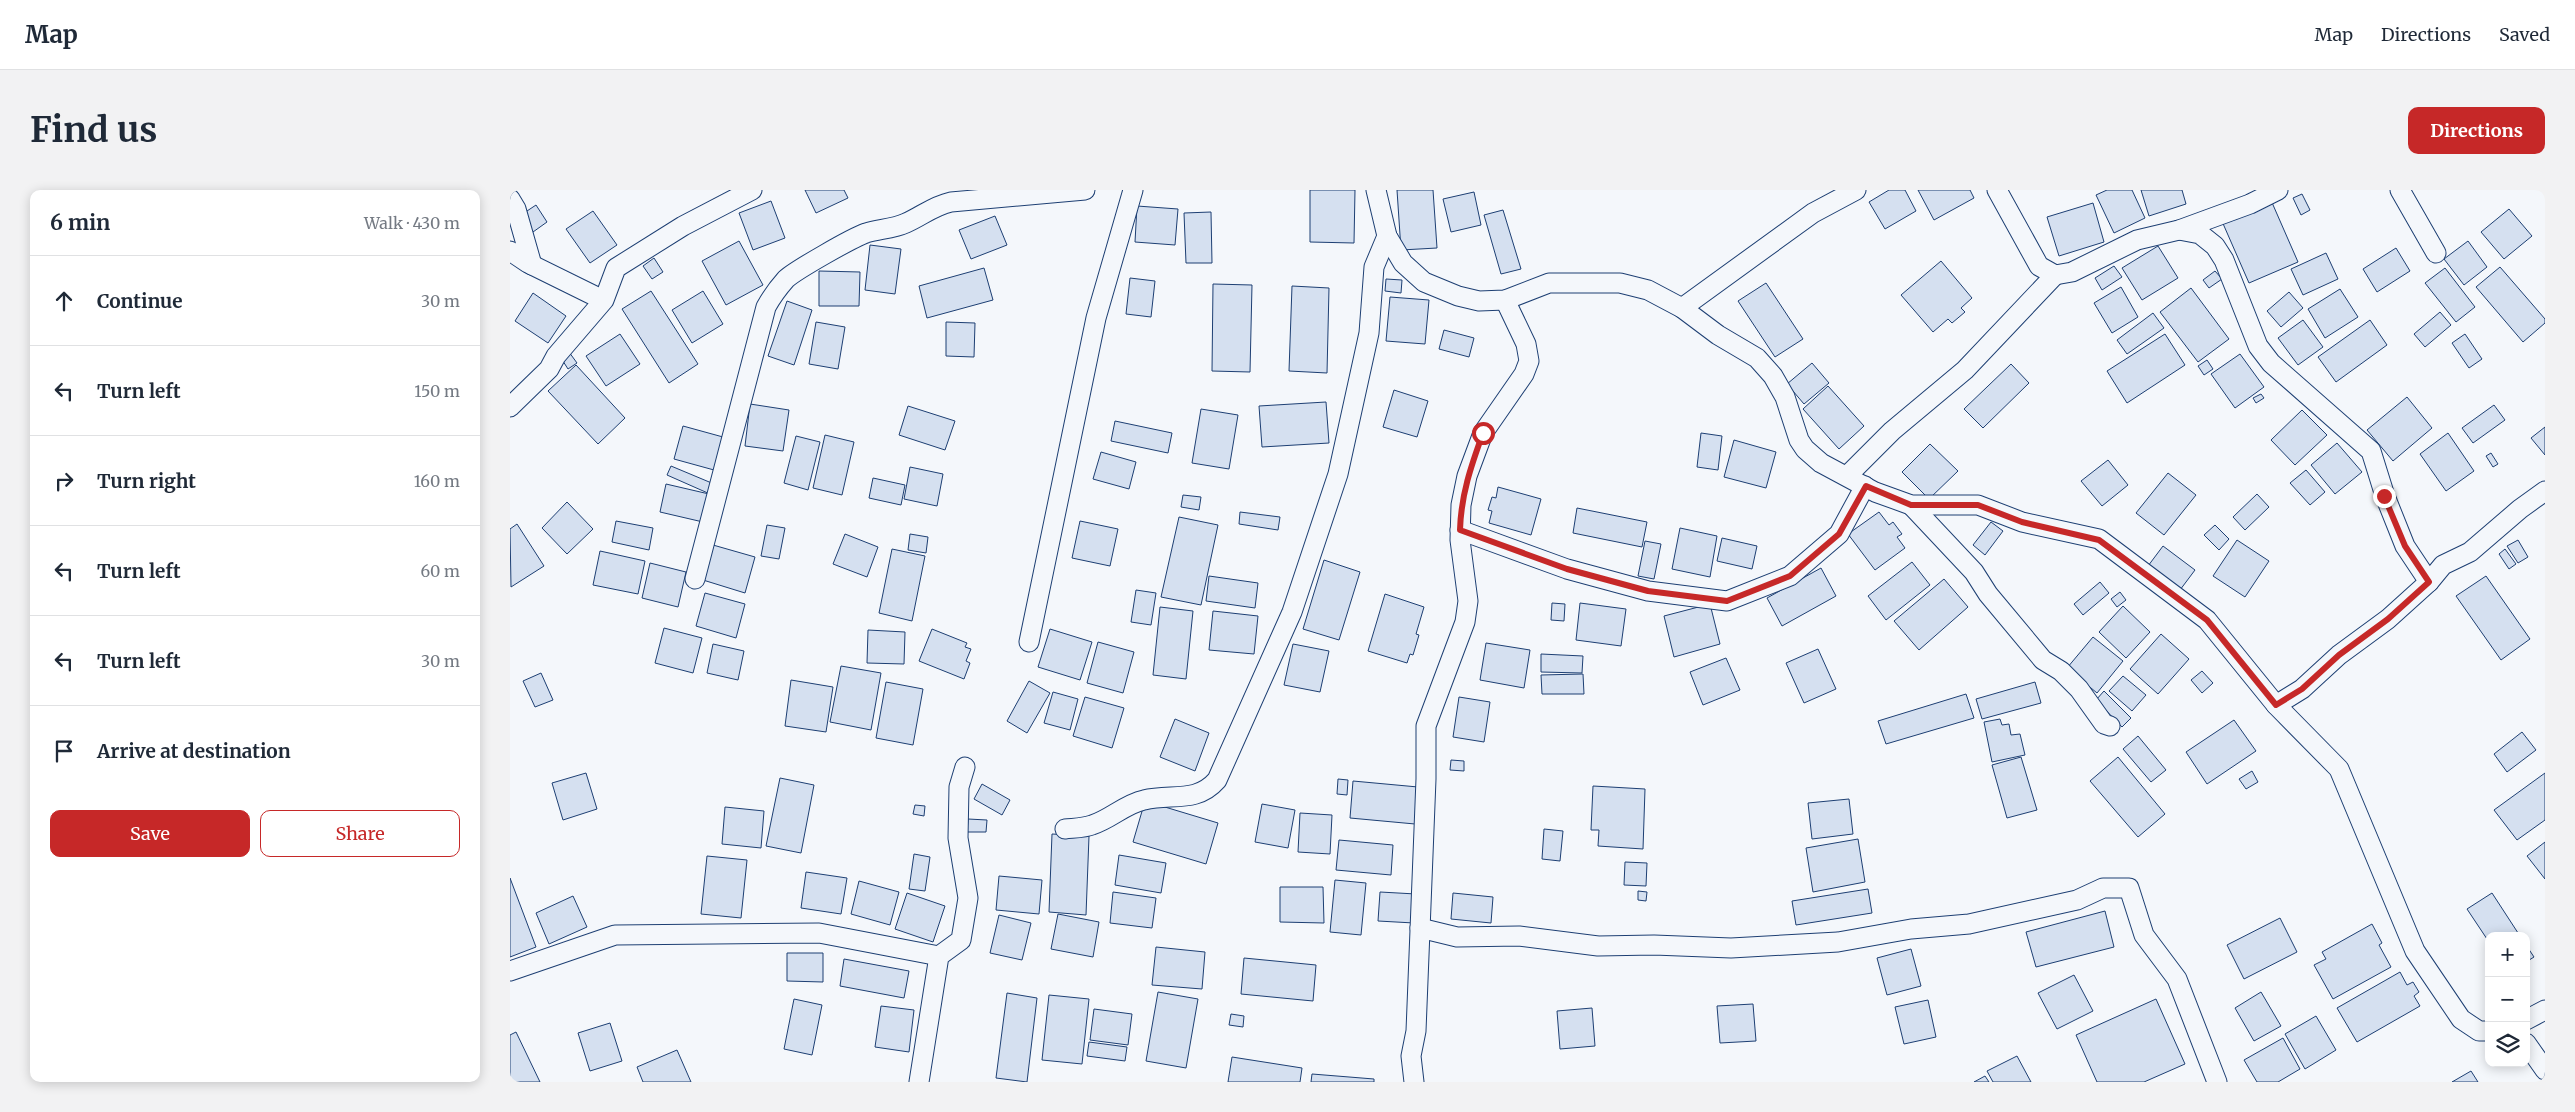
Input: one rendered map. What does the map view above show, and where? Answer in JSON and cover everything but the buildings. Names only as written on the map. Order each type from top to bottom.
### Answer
[{"type":"street","points":[[510,407],[549,369],[556,356],[604,300],[616,268],[683,226],[752,190]]},
{"type":"street","points":[[695,579],[766,307],[774,291],[788,277],[858,237],[908,222],[935,206],[951,202],[1085,190]]},
{"type":"street","points":[[1029,642],[1096,318],[1133,190]]},
{"type":"street","points":[[1376,190],[1388,236],[1402,263],[1424,282],[1458,296],[1479,302],[1505,300],[1549,283],[1620,283],[1648,290],[1682,308],[1718,335],[1757,358],[1773,376],[1785,398],[1799,440],[1805,449],[1821,463],[1866,486],[1911,505],[1978,505],[2022,522],[2099,540],[2207,620],[2276,705],[2338,769],[2415,951],[2461,1019],[2479,1031],[2485,1031]]},
{"type":"street","points":[[1682,308],[1813,213],[1856,190]]},
{"type":"street","points":[[1997,190],[2039,266],[2054,275]]},
{"type":"street","points":[[1847,476],[1892,431],[1965,370],[2054,275],[2072,272],[2137,240],[2180,230],[2250,204],[2278,190]]},
{"type":"street","points":[[2400,190],[2436,253]]},
{"type":"street","points":[[510,199],[516,209],[532,265]]},
{"type":"street","points":[[2180,230],[2200,234],[2216,246],[2224,260],[2258,346],[2270,363],[2371,451],[2384,496],[2405,546],[2429,582]]},
{"type":"street","points":[[1065,829],[1091,825],[1126,805],[1146,799],[1196,795],[1208,790],[1217,780],[1292,612],[1338,474],[1369,333],[1374,267],[1388,236]]},
{"type":"street","points":[[510,251],[532,265],[604,300]]},
{"type":"street","points":[[1414,1082],[1411,1056],[1416,1031],[1426,726],[1465,622],[1468,601],[1460,530],[1461,505],[1467,476],[1483,433],[1524,374],[1529,361],[1526,344],[1505,300]]},
{"type":"street","points":[[1460,530],[1567,569],[1639,589],[1727,601],[1790,576],[1839,534],[1866,486]]},
{"type":"street","points":[[2276,705],[2302,689],[2339,655],[2388,619],[2429,582],[2444,565],[2470,552],[2520,509],[2545,491]]},
{"type":"street","points":[[1911,505],[1974,572],[1988,594],[2043,660],[2061,671],[2073,683],[2104,724],[2110,726]]},
{"type":"street","points":[[919,1082],[939,956],[961,940],[968,898],[958,838],[959,788],[965,768]]},
{"type":"street","points":[[1420,928],[1457,937],[1519,936],[1598,946],[1654,945],[1731,948],[1838,942],[1911,928],[1969,924],[2077,900],[2103,888],[2129,888],[2144,935],[2176,980],[2217,1082]]},
{"type":"street","points":[[510,971],[615,935],[819,932],[939,956]]},
{"type":"street","points":[[2530,1018],[2545,1010]]},
{"type":"street","points":[[2530,1049],[2545,1070]]},
{"type":"route","points":[[1483,433],[1467,476],[1461,505],[1460,530],[1567,569],[1648,591],[1727,601],[1790,576],[1839,534],[1866,486],[1875,492],[1911,505],[1978,505],[2022,522],[2099,540],[2183,605],[2207,620],[2276,705],[2302,689],[2339,655],[2388,619],[2429,582],[2405,546],[2384,496]]}]
